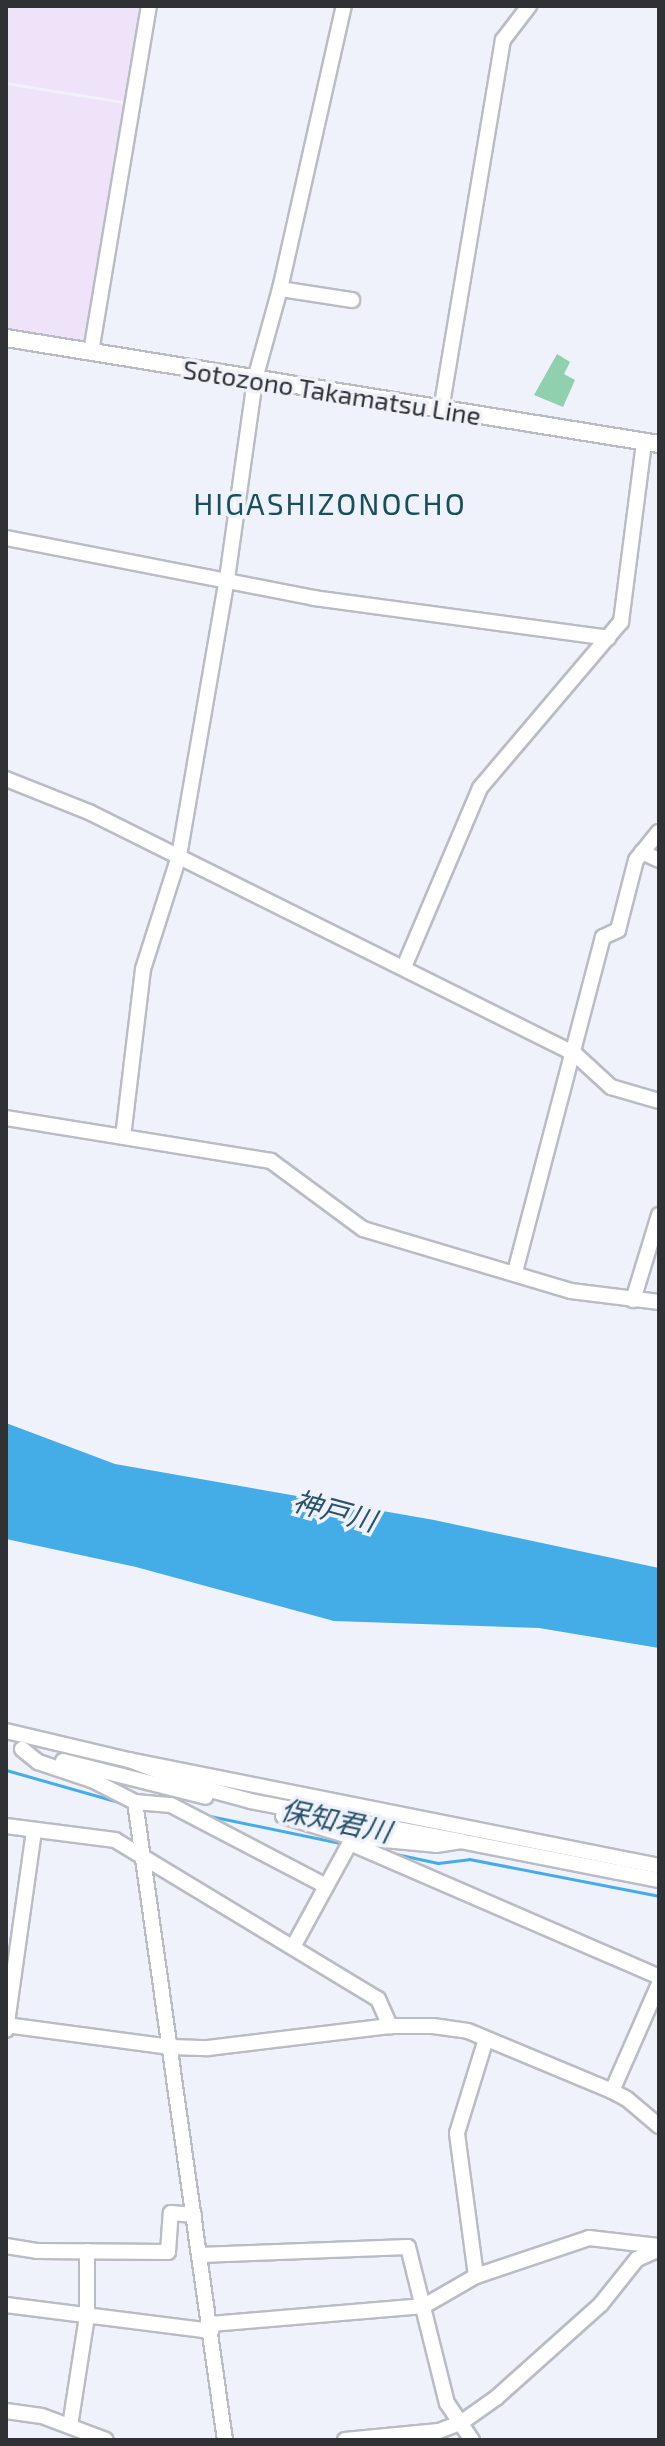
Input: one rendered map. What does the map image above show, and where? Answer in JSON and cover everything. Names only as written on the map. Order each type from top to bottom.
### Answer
[{"type":"main road","name":"Sotozono Takamatsu Line","points":[[6,338],[651,443]]},
{"type":"street","points":[[91,352],[149,6]]},
{"type":"street","points":[[123,1137],[138,1034],[143,969],[179,856],[227,579],[255,379],[280,289],[344,6]]},
{"type":"street","points":[[441,410],[503,40],[529,6]]},
{"type":"street","points":[[280,289],[352,300]]},
{"type":"street","points":[[404,967],[480,788],[621,622],[651,443]]},
{"type":"street","points":[[6,538],[314,598],[608,638]]},
{"type":"street","points":[[6,779],[89,812],[575,1054],[611,1087],[659,1101]]},
{"type":"street","points":[[515,1272],[575,1054],[603,937],[618,930],[636,860],[659,832]]},
{"type":"street","points":[[642,852],[659,860]]},
{"type":"street","points":[[6,1118],[271,1161],[363,1229],[571,1291],[659,1302]]},
{"type":"street","points":[[633,1300],[659,1215]]},
{"type":"street","points":[[6,1731],[129,1760],[659,1866]]},
{"type":"street","points":[[6,1746],[203,1797],[251,1801],[659,1880]]},
{"type":"street","points":[[22,1749],[38,1762],[94,1781],[135,1802],[171,1805],[326,1886]]},
{"type":"street","points":[[129,1760],[251,1801],[266,1810],[351,1840],[659,1977]]},
{"type":"street","points":[[135,1802],[225,2440]]},
{"type":"street","points":[[6,1826],[115,1840],[378,1999],[390,2026]]},
{"type":"street","points":[[34,1830],[6,2027],[171,2047],[284,2042],[390,2026],[433,2026],[468,2031],[612,2091],[627,2099],[659,2126]]},
{"type":"street","points":[[351,1840],[436,1845],[460,1841]]},
{"type":"street","points":[[293,1947],[351,1840]]},
{"type":"street","points":[[612,2091],[659,1984]]},
{"type":"street","points":[[476,2276],[457,2133],[486,2039]]},
{"type":"street","points":[[6,2246],[168,2252],[171,2213],[194,2215]]},
{"type":"street","points":[[6,2305],[211,2327],[424,2306],[476,2276],[589,2238],[659,2248]]},
{"type":"street","points":[[200,2255],[408,2247],[447,2403],[472,2440]]},
{"type":"street","points":[[345,2440],[439,2431],[462,2422],[496,2398],[601,2304],[637,2259],[659,2248]]},
{"type":"street","points":[[70,2426],[87,2316],[87,2251]]},
{"type":"street","points":[[6,2411],[42,2416],[106,2440]]},
{"type":"shaded area","points":[[6,6],[144,6],[129,102],[6,82]]},
{"type":"shaded area","points":[[6,85],[129,105],[89,342],[83,347],[6,334]]},
{"type":"green space","points":[[557,354],[570,362],[564,374],[575,380],[563,407],[534,395]]},
{"type":"water","name":"神戸川","points":[[6,1423],[115,1464],[434,1520],[659,1568],[659,1648],[539,1628],[334,1621],[136,1567],[6,1539]]},
{"type":"waterway","name":"保知君川","points":[[6,1770],[129,1805]]},
{"type":"waterway","name":"保知君川","points":[[200,1814],[345,1844]]},
{"type":"waterway","name":"保知君川","points":[[391,1853],[438,1863],[469,1859],[659,1896]]},
{"type":"district","name":"HIGASHIZONOCHO","points":[[330,503]]}]
